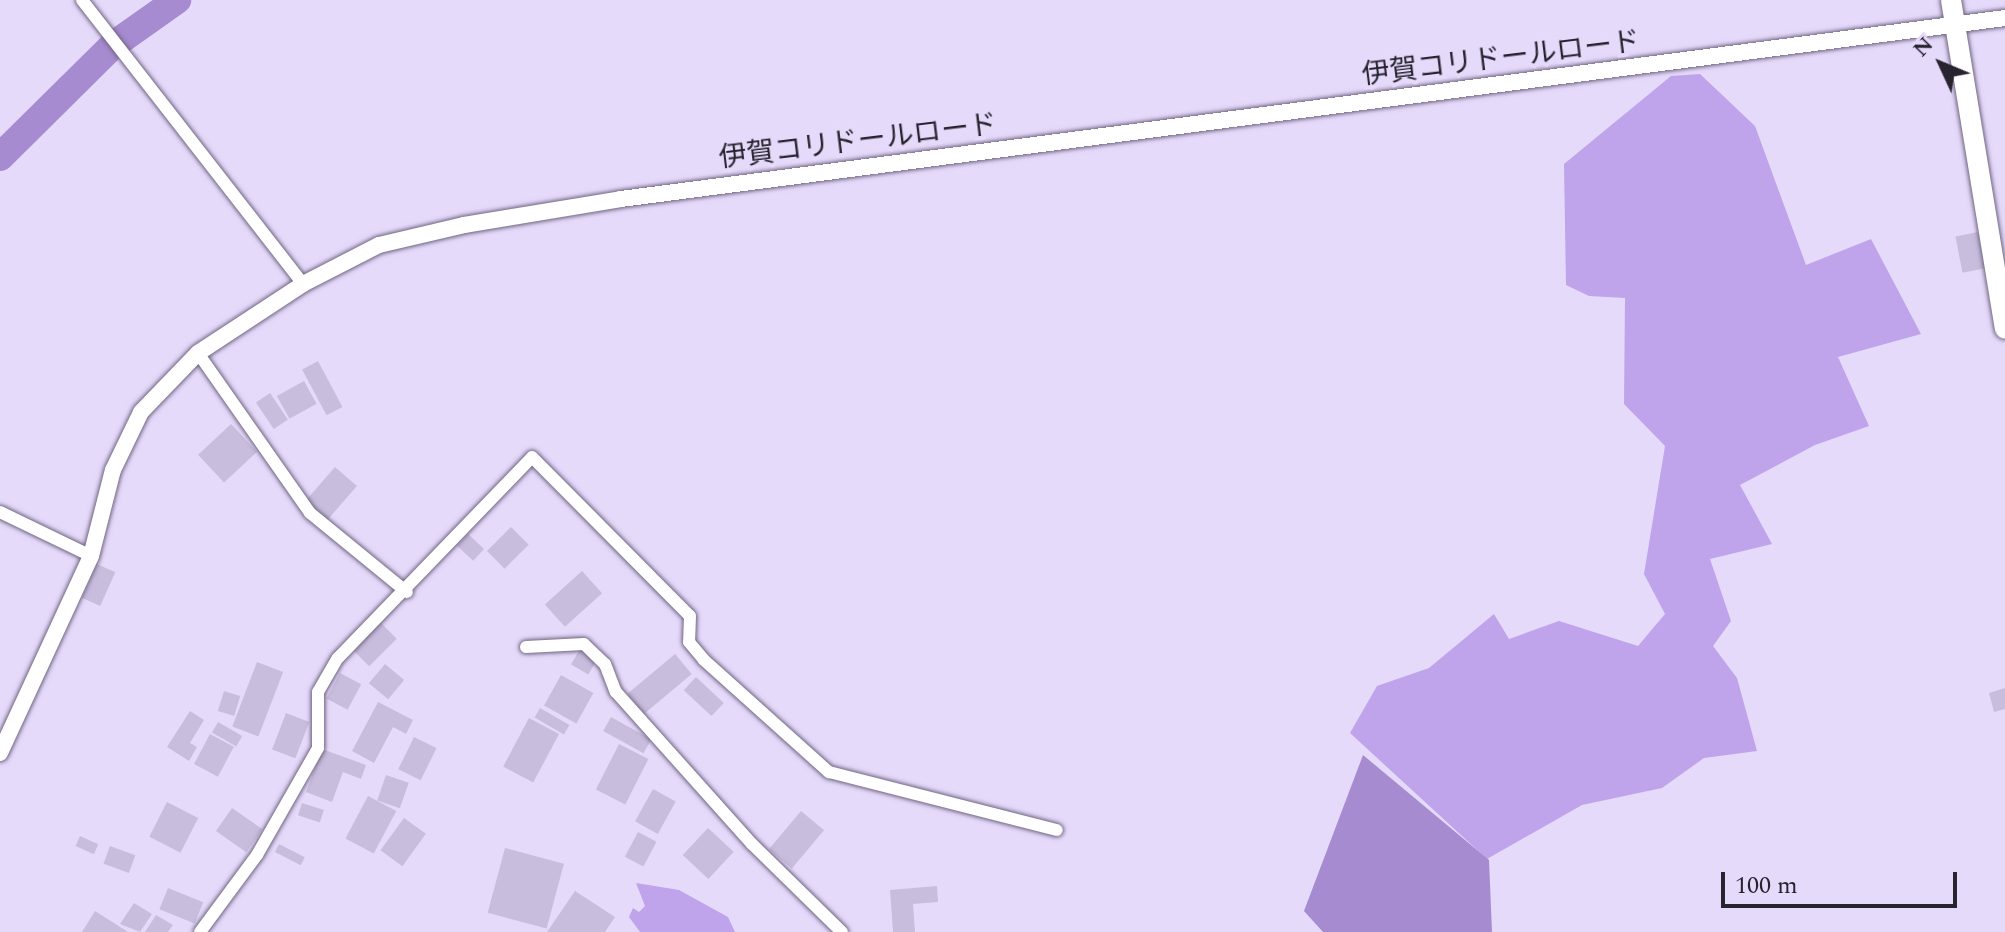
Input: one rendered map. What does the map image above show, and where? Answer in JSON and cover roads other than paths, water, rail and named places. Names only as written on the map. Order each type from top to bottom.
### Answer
[{"type":"main road","points":[[1951,0],[2005,329]]},
{"type":"street","points":[[82,0],[303,284]]},
{"type":"street","name":"伊賀コリドールロード","points":[[0,753],[91,556],[113,470],[136,422],[160,388],[198,353],[303,284],[345,259],[405,237],[621,199],[2005,18]]},
{"type":"street","points":[[198,353],[310,513],[407,592]]},
{"type":"street","points":[[200,932],[257,855],[318,748],[318,692],[338,658],[407,592],[532,457],[690,616],[689,642],[704,660],[829,772],[1057,830]]},
{"type":"street","points":[[0,512],[91,556]]},
{"type":"street","points":[[526,647],[584,644],[605,664],[616,692],[752,844],[842,932]]},
{"type":"waterway","points":[[0,157],[112,46],[177,0]]}]
